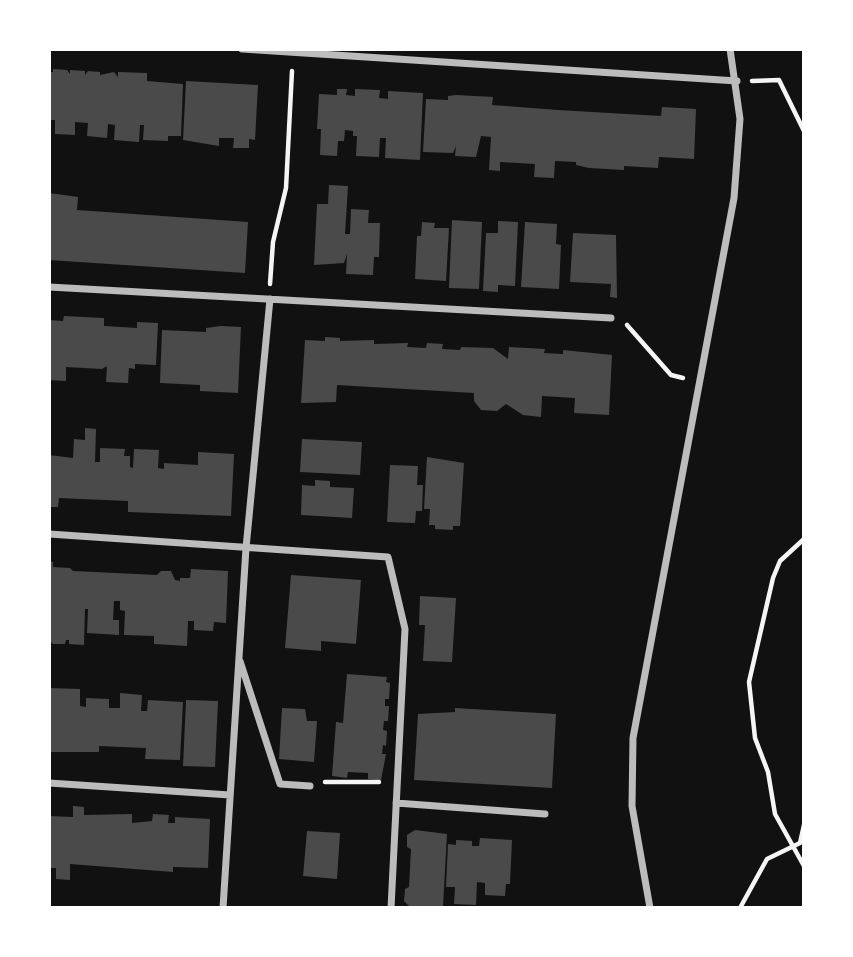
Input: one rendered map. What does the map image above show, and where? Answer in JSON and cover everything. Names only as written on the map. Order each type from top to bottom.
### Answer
[{"type":"street","points":[[242,49],[737,81]]},
{"type":"street","points":[[650,908],[632,806],[633,738],[736,185],[740,119],[737,81],[730,49]]},
{"type":"street","points":[[49,287],[611,318]]},
{"type":"street","points":[[223,908],[246,548],[270,299]]},
{"type":"street","points":[[49,534],[388,557],[405,629],[391,908]]},
{"type":"street","points":[[239,657],[280,783],[310,786]]},
{"type":"street","points":[[49,783],[230,794]]},
{"type":"street","points":[[396,803],[545,814]]},
{"type":"path","points":[[270,299],[272,242],[286,188],[293,51]]},
{"type":"path","points":[[764,80],[779,80],[804,131]]},
{"type":"path","points":[[611,318],[621,319],[671,375],[698,382]]},
{"type":"path","points":[[804,539],[780,561],[773,579],[749,682],[755,738],[768,772],[775,814],[804,866]]},
{"type":"path","points":[[310,786],[332,780],[396,783]]},
{"type":"path","points":[[740,908],[767,859],[800,843],[804,825]]},
{"type":"building","points":[[53,69],[67,70],[70,74],[70,70],[85,71],[85,75],[88,71],[100,72],[100,75],[114,72],[118,77],[118,72],[147,73],[147,81],[183,84],[181,136],[168,136],[168,141],[143,140],[144,125],[140,125],[139,142],[114,140],[115,125],[108,124],[107,138],[87,136],[88,123],[75,122],[75,135],[55,134],[55,120],[49,120],[49,72],[53,72]]},
{"type":"building","points":[[186,81],[258,85],[255,140],[249,139],[249,148],[233,148],[234,138],[219,138],[219,146],[183,140]]},
{"type":"building","points":[[337,89],[347,89],[346,95],[355,96],[355,89],[380,90],[379,98],[388,99],[388,91],[423,93],[420,160],[385,158],[386,138],[380,138],[379,157],[356,156],[357,136],[353,136],[353,131],[345,130],[344,141],[338,141],[337,156],[320,155],[321,129],[317,129],[319,94],[337,95]]},
{"type":"building","points":[[448,96],[493,97],[492,105],[558,110],[661,116],[662,107],[696,109],[694,159],[659,157],[658,168],[624,166],[624,170],[589,168],[576,165],[576,162],[555,161],[554,178],[534,177],[535,164],[500,162],[500,171],[489,170],[491,137],[481,136],[476,157],[455,156],[456,146],[453,153],[423,152],[426,99],[448,100]]},
{"type":"building","points":[[329,185],[348,186],[345,234],[350,234],[351,209],[369,210],[368,223],[380,223],[379,257],[374,257],[373,275],[346,274],[347,254],[344,263],[314,265],[317,204],[328,204]]},
{"type":"building","points":[[49,193],[78,197],[77,210],[248,222],[245,273],[49,260]]},
{"type":"building","points":[[452,220],[482,222],[479,289],[449,288]]},
{"type":"building","points":[[498,221],[518,222],[515,286],[498,285],[498,292],[483,291],[486,233],[498,233]]},
{"type":"building","points":[[422,222],[435,223],[434,228],[449,228],[446,281],[415,279],[417,236],[421,236]]},
{"type":"building","points":[[525,222],[557,224],[556,244],[561,245],[559,289],[521,287]]},
{"type":"building","points":[[573,233],[616,235],[617,298],[610,297],[611,284],[570,282]]},
{"type":"building","points":[[64,316],[104,318],[104,326],[137,328],[137,322],[158,323],[156,365],[135,364],[135,369],[129,368],[128,383],[106,382],[107,366],[102,369],[66,367],[66,381],[49,380],[49,320],[63,321]]},
{"type":"building","points":[[241,327],[238,393],[200,391],[200,385],[160,383],[162,330],[206,332],[206,328]]},
{"type":"building","points":[[325,337],[340,338],[340,341],[374,340],[374,344],[408,343],[407,347],[426,348],[427,343],[443,344],[442,349],[493,348],[508,359],[509,347],[545,349],[544,353],[563,354],[563,350],[612,355],[609,415],[574,413],[575,398],[542,396],[541,417],[523,415],[506,404],[497,411],[481,410],[474,401],[474,393],[337,385],[336,402],[301,403],[305,340],[325,341]]},
{"type":"building","points":[[85,428],[96,429],[95,462],[100,462],[100,448],[125,449],[124,456],[130,456],[130,467],[133,468],[134,449],[159,450],[158,468],[164,469],[164,463],[198,465],[198,452],[234,454],[231,516],[128,512],[128,501],[59,498],[58,507],[49,507],[49,455],[73,458],[74,439],[85,440]]},
{"type":"building","points":[[302,439],[362,442],[360,475],[300,472]]},
{"type":"building","points":[[427,457],[464,463],[460,526],[453,526],[453,530],[435,529],[435,525],[429,525],[430,509],[424,509]]},
{"type":"building","points":[[390,465],[418,466],[417,485],[423,485],[422,511],[416,511],[415,523],[387,522]]},
{"type":"building","points":[[315,480],[330,481],[330,487],[354,488],[352,518],[301,515],[302,485],[315,486]]},
{"type":"building","points":[[49,561],[53,562],[53,567],[70,568],[73,571],[157,575],[161,571],[171,571],[175,580],[180,581],[180,578],[190,578],[191,569],[228,571],[226,623],[214,622],[213,631],[194,630],[194,621],[188,621],[187,646],[154,644],[154,636],[124,635],[125,611],[120,610],[120,601],[114,601],[113,620],[119,620],[119,635],[87,633],[88,609],[85,609],[84,645],[69,644],[69,640],[66,640],[65,644],[53,644],[50,641]]},
{"type":"building","points":[[291,575],[361,580],[356,644],[321,641],[321,651],[285,648]]},
{"type":"building","points":[[420,596],[456,598],[452,662],[423,661],[425,625],[419,625]]},
{"type":"building","points":[[347,674],[387,677],[386,682],[390,683],[389,699],[385,699],[385,706],[389,706],[388,721],[384,721],[383,730],[387,731],[386,746],[383,745],[382,754],[386,754],[381,780],[368,779],[368,773],[348,772],[347,778],[332,776],[336,722],[343,723]]},
{"type":"building","points":[[49,688],[80,689],[80,706],[86,707],[86,698],[109,699],[109,708],[120,708],[120,693],[142,695],[141,711],[147,711],[148,700],[183,702],[180,760],[145,759],[146,748],[99,746],[99,752],[49,752]]},
{"type":"building","points":[[186,700],[218,701],[215,767],[183,766]]},
{"type":"building","points":[[282,708],[305,709],[307,721],[317,721],[314,762],[279,759]]},
{"type":"building","points":[[455,708],[556,714],[552,788],[414,780],[418,714],[455,712]]},
{"type":"building","points":[[73,806],[84,807],[84,815],[132,814],[132,823],[152,821],[153,814],[169,815],[168,823],[175,823],[175,817],[210,819],[208,868],[173,867],[173,872],[70,864],[70,880],[56,879],[56,868],[49,868],[49,816],[73,817]]},
{"type":"building","points":[[415,830],[447,834],[443,907],[411,908],[404,901],[405,889],[409,887],[411,849],[407,847],[407,835]]},
{"type":"building","points":[[307,831],[340,833],[337,879],[303,876]]},
{"type":"building","points":[[480,838],[512,840],[510,884],[506,884],[505,896],[485,895],[485,883],[477,882],[476,905],[454,904],[455,887],[446,887],[448,844],[456,845],[456,840],[472,841],[472,846],[479,846]]}]
